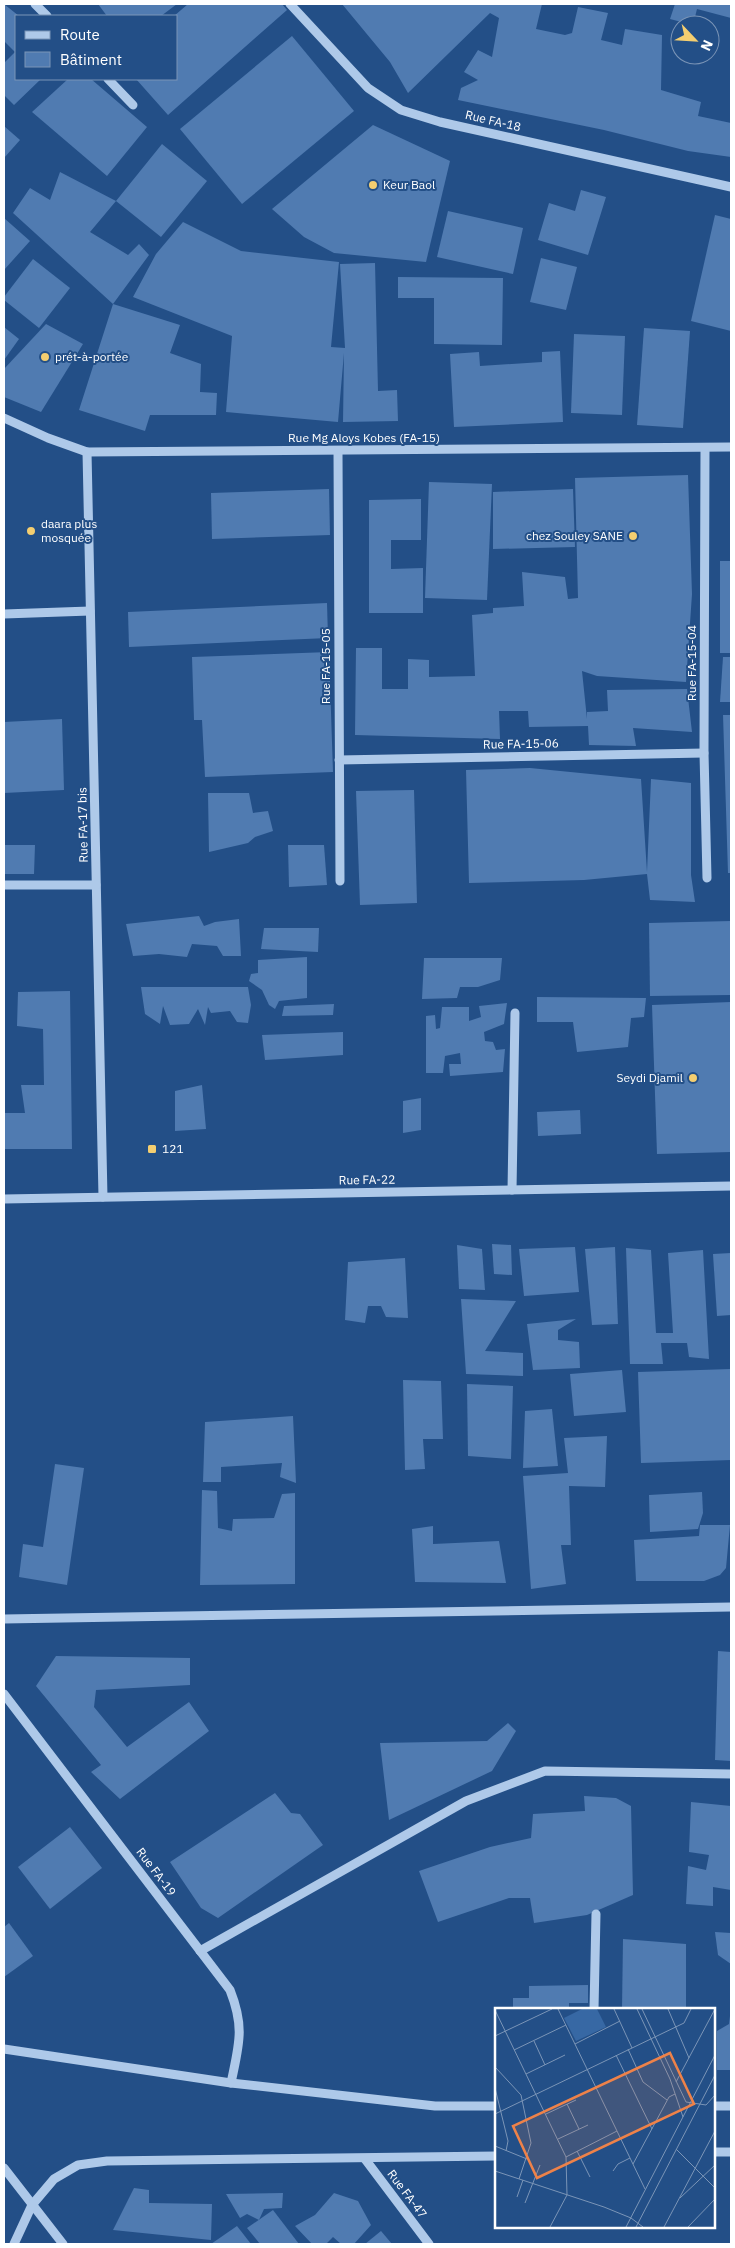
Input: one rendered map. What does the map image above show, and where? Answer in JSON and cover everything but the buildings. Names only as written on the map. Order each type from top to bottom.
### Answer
[{"type":"street","points":[[35,4],[46,15]]},
{"type":"street","name":"Rue FA-18","points":[[290,4],[368,88],[401,110],[450,124],[731,187]]},
{"type":"street","points":[[109,80],[133,105]]},
{"type":"street","name":"Rue Mg Aloys Kobes (FA-15)","points":[[4,418],[48,438],[87,452],[731,447]]},
{"type":"street","name":"Rue FA-15-04","points":[[705,448],[704,753],[707,878]]},
{"type":"street","name":"Rue FA-15-05","points":[[338,451],[340,881]]},
{"type":"street","name":"Rue FA-17 bis","points":[[87,452],[103,1197]]},
{"type":"street","points":[[4,614],[90,611]]},
{"type":"street","name":"Rue FA-15-06","points":[[339,760],[704,753]]},
{"type":"street","points":[[4,885],[96,885]]},
{"type":"street","points":[[512,1190],[515,1013]]},
{"type":"street","name":"Rue FA-22","points":[[4,1199],[731,1186]]},
{"type":"street","points":[[4,1620],[731,1607]]},
{"type":"street","name":"Rue FA-19","points":[[4,1694],[230,1990],[236,2006],[241,2035],[231,2083]]},
{"type":"street","points":[[200,1951],[466,1801],[545,1771],[731,1774]]},
{"type":"street","points":[[594,2008],[596,1914]]},
{"type":"street","points":[[4,2049],[231,2083],[435,2106],[495,2106]]},
{"type":"street","points":[[715,2106],[731,2106]]},
{"type":"street","points":[[715,2152],[731,2152]]},
{"type":"street","points":[[14,2244],[32,2204],[54,2179],[78,2165],[107,2161],[495,2156]]},
{"type":"street","name":"Rue FA-47","points":[[365,2159],[429,2244]]},
{"type":"street","points":[[4,2168],[62,2244]]},
{"type":"place","name":"Keur Baol","points":[[373,185]]},
{"type":"place","name":"prét-à-portée","points":[[45,357]]},
{"type":"place","name":"daara plus mosquée","points":[[31,531]]},
{"type":"place","name":"chez Souley SANE","points":[[633,536]]},
{"type":"place","name":"Seydi Djamil","points":[[693,1078]]},
{"type":"place","name":"121","points":[[152,1149]]}]
